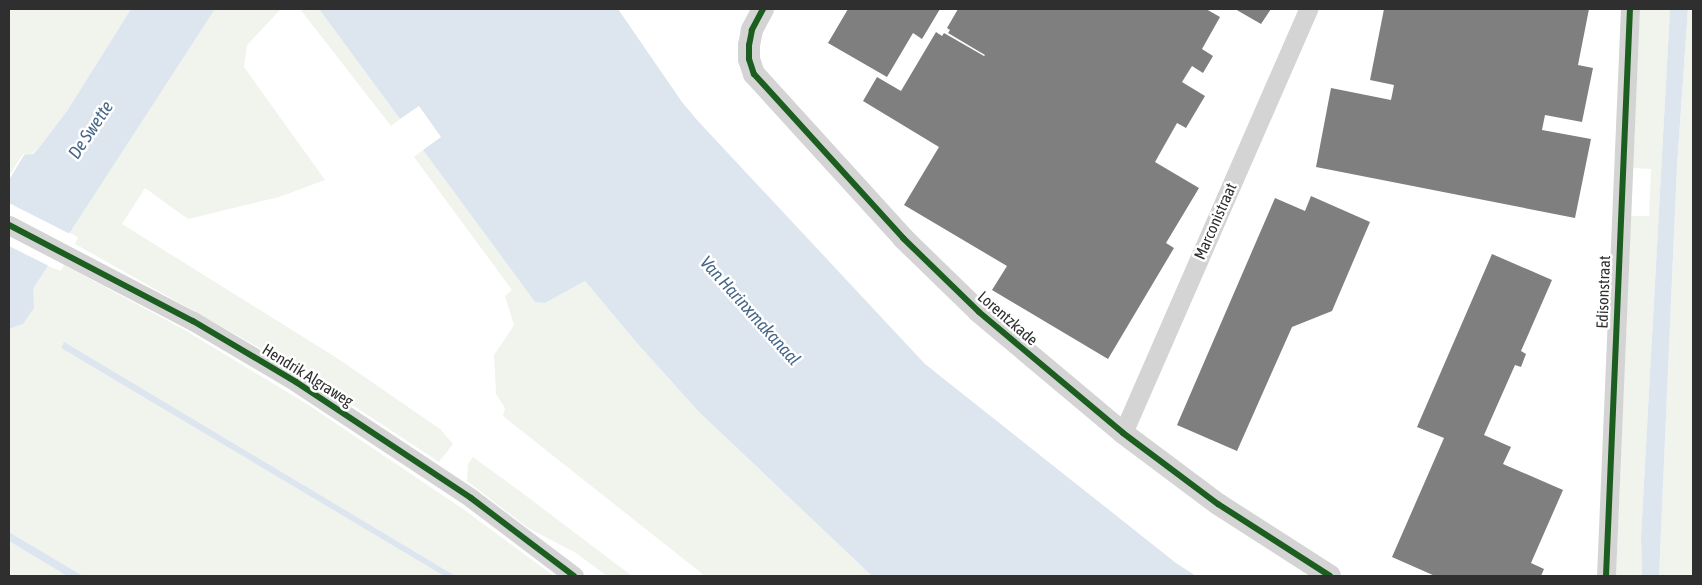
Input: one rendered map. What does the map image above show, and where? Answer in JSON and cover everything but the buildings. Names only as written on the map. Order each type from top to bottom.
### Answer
[{"type":"street","name":"Marconistraat","points":[[1123,433],[1308,9]]},
{"type":"street","name":"Edisonstraat","points":[[1606,576],[1630,9]]},
{"type":"street","name":"Lorentzkade","points":[[761,13],[749,44],[749,59],[754,74],[764,88],[903,238],[950,284],[1054,376],[1123,433],[1218,504],[1330,576]]},
{"type":"street","name":"Hendrik Algraweg","points":[[9,225],[69,255],[192,322],[296,382],[471,498],[574,576]]},
{"type":"shaded area","points":[[9,9],[131,9],[67,111],[38,149],[28,156],[23,154],[9,176]]},
{"type":"shaded area","points":[[215,9],[281,9],[247,45],[244,67],[325,180],[279,197],[188,219],[145,188],[122,224],[337,358],[440,429],[453,444],[439,462],[304,373],[75,244],[78,237],[68,232]]},
{"type":"shaded area","points":[[300,9],[319,9],[400,119],[391,126]]},
{"type":"shaded area","points":[[1640,9],[1670,9],[1641,537],[1642,576],[1616,576],[1631,216],[1649,216],[1651,169],[1633,168]]},
{"type":"shaded area","points":[[1688,9],[1693,9],[1693,576],[1659,576],[1677,166]]},
{"type":"shaded area","points":[[423,150],[535,302],[545,303],[585,281],[636,342],[699,412],[872,576],[705,576],[503,416],[505,408],[496,394],[494,355],[514,325],[505,296],[512,290],[414,157]]},
{"type":"shaded area","points":[[64,265],[183,329],[307,404],[463,509],[554,576],[456,576],[64,343],[61,348],[444,576],[83,576],[9,532],[9,329],[23,324],[33,289],[48,266],[61,271]]},
{"type":"shaded area","points":[[473,457],[632,576],[607,576],[576,553],[528,528],[467,481],[468,464]]},
{"type":"shaded area","points":[[9,541],[67,576],[9,576]]},
{"type":"water","name":"De Swette","points":[[131,9],[215,9],[33,289],[34,308],[23,324],[9,329],[9,180],[24,155],[33,154],[38,149],[67,111]]},
{"type":"water","name":"Van Harinxmakanaal","points":[[319,9],[618,9],[682,102],[697,120],[925,364],[1176,563],[1196,576],[872,576],[699,412],[636,342],[585,281],[545,303],[535,302],[423,150],[441,137],[419,106],[400,119]]},
{"type":"water","points":[[1670,9],[1688,9],[1677,166],[1659,576],[1642,576],[1641,537]]},
{"type":"water","points":[[64,342],[456,576],[444,576],[61,348]]},
{"type":"water","points":[[9,532],[83,576],[67,576],[9,541]]},
{"type":"pier","points":[[9,203],[70,234],[51,267],[9,246]]},
{"type":"cycle path","points":[[763,9],[752,30],[749,45],[749,59],[754,74],[903,238],[979,312],[1123,433],[1218,504],[1330,576]]},
{"type":"cycle path","points":[[1606,576],[1630,9]]},
{"type":"cycle path","points":[[9,225],[193,321],[296,382],[471,498],[574,576]]}]
